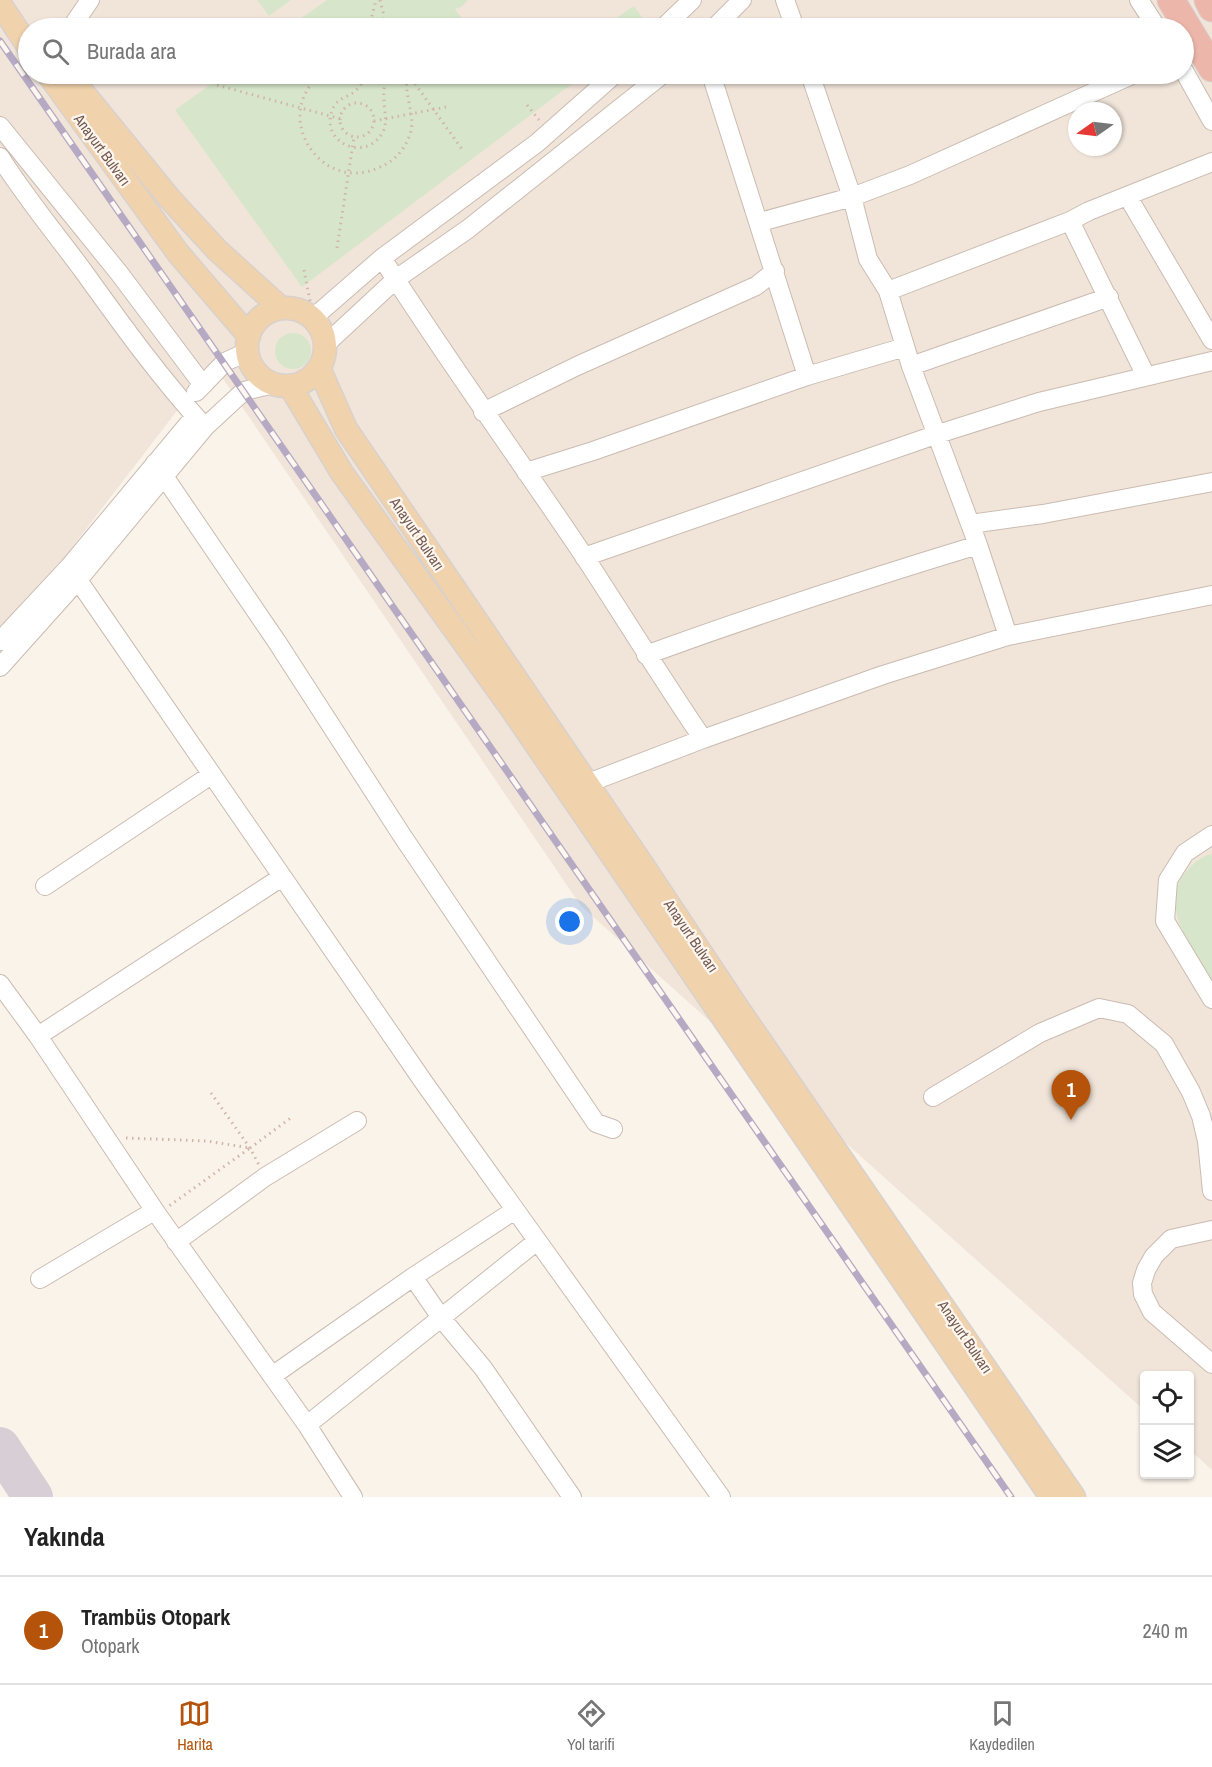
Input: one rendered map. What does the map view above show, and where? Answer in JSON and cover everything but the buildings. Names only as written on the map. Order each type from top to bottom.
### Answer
[{"type":"highway","points":[[1171,0],[1182,18]]},
{"type":"highway","points":[[1208,0],[1212,8]]},
{"type":"highway","points":[[1194,38],[1212,68]]},
{"type":"main road","points":[[12,0],[26,18]]},
{"type":"main road","points":[[0,4],[18,31]]},
{"type":"main road","name":"Anayurt Bulvarı","points":[[55,84],[178,253],[248,344]]},
{"type":"main road","name":"Anayurt Bulvarı","points":[[76,84],[170,199],[217,250],[281,308]]},
{"type":"main road","points":[[281,308],[292,308],[313,318],[321,328],[325,345],[323,362],[308,380],[282,385],[257,373],[252,367],[248,344],[252,328],[262,316],[281,308]]},
{"type":"main road","name":"Anayurt Bulvarı","points":[[319,368],[346,429],[588,783],[737,1007],[1074,1497]]},
{"type":"main road","name":"Anayurt Bulvarı","points":[[282,385],[342,473],[511,708],[1051,1497]]},
{"type":"street","points":[[78,18],[90,0]]},
{"type":"street","points":[[673,18],[692,0]]},
{"type":"street","points":[[726,18],[747,0]]},
{"type":"street","points":[[785,0],[791,18]]},
{"type":"street","points":[[1139,0],[1151,18]]},
{"type":"street","points":[[313,318],[382,258],[537,143],[604,84]]},
{"type":"street","points":[[325,345],[396,279],[468,229],[650,84]]},
{"type":"street","points":[[714,84],[807,375]]},
{"type":"street","points":[[813,84],[852,197],[868,259],[888,291],[911,366],[978,545],[1008,636]]},
{"type":"street","points":[[760,222],[852,197],[910,175],[1112,84]]},
{"type":"street","points":[[1191,84],[1212,121]]},
{"type":"street","points":[[0,126],[119,273],[203,385]]},
{"type":"street","points":[[0,158],[18,186],[195,416]]},
{"type":"street","points":[[888,291],[1070,221],[1089,211],[1212,162]]},
{"type":"street","points":[[1128,197],[1212,340]]},
{"type":"street","points":[[1070,221],[1146,376]]},
{"type":"street","points":[[382,258],[483,412],[584,556],[646,655],[703,739]]},
{"type":"street","points":[[483,412],[578,366],[756,286],[775,271]]},
{"type":"street","points":[[911,366],[1109,297]]},
{"type":"street","points":[[0,667],[74,573],[160,470],[195,416],[203,385],[225,362],[248,344]]},
{"type":"street","points":[[525,472],[593,451],[807,375],[905,347]]},
{"type":"street","points":[[584,556],[935,435],[1039,402],[1212,361]]},
{"type":"street","points":[[195,416],[244,391],[282,385]]},
{"type":"street","points":[[160,470],[596,1123],[613,1129]]},
{"type":"street","points":[[970,524],[1043,514],[1212,482]]},
{"type":"street","points":[[646,655],[747,618],[978,545]]},
{"type":"street","points":[[0,641],[74,573]]},
{"type":"street","points":[[74,573],[424,1084],[720,1497]]},
{"type":"street","points":[[588,783],[883,675],[1008,636],[1212,596]]},
{"type":"street","points":[[45,886],[211,775]]},
{"type":"street","points":[[1212,835],[1185,853],[1168,880],[1165,921],[1212,999]]},
{"type":"street","points":[[38,1036],[282,877]]},
{"type":"street","points":[[0,984],[38,1036],[176,1242],[307,1425],[353,1497]]},
{"type":"street","points":[[933,1097],[1040,1033],[1079,1016],[1099,1008],[1128,1014],[1164,1044],[1191,1092],[1201,1116],[1207,1141],[1212,1191]]},
{"type":"street","points":[[176,1242],[265,1177],[357,1121]]},
{"type":"street","points":[[272,1376],[413,1277],[515,1210]]},
{"type":"street","points":[[40,1279],[156,1213]]},
{"type":"street","points":[[1212,1230],[1171,1239],[1154,1256],[1142,1283],[1143,1294],[1152,1312],[1212,1364]]},
{"type":"street","points":[[307,1425],[537,1241]]},
{"type":"street","points":[[413,1277],[442,1319],[483,1368],[572,1497]]},
{"type":"path","points":[[372,18],[378,0]]},
{"type":"path","points":[[378,0],[383,18]]},
{"type":"path","points":[[312,84],[307,89],[300,108],[303,135],[311,151],[330,167],[348,172],[373,170],[402,150],[410,134],[412,121],[407,84]]},
{"type":"path","points":[[360,84],[354,92],[336,103],[330,116],[330,128],[334,136],[342,143],[359,148],[374,142],[383,131],[386,119],[386,84]]},
{"type":"path","points":[[415,84],[464,152]]},
{"type":"path","points":[[217,85],[341,119]]},
{"type":"path","points":[[360,103],[373,113],[374,121],[371,130],[363,136],[354,137],[345,132],[341,124],[345,108],[360,103]]},
{"type":"path","points":[[374,121],[446,106]]},
{"type":"path","points":[[337,248],[354,137]]},
{"type":"path","points":[[304,270],[313,318]]},
{"type":"path","points":[[211,1093],[250,1148],[265,1177]]},
{"type":"path","points":[[156,1213],[292,1117]]},
{"type":"path","points":[[103,1136],[207,1141],[250,1148]]},
{"type":"shaded area","points":[[0,0],[1212,0],[1212,1470],[1194,1454],[1194,1371],[1140,1371],[1140,1406],[581,906],[213,364],[0,641]]},
{"type":"green space","points":[[257,0],[291,0],[269,16]]},
{"type":"green space","points":[[327,0],[468,0],[455,9],[462,18],[301,18]]},
{"type":"green space","points":[[634,6],[643,18],[617,18]]},
{"type":"green space","points":[[211,84],[572,84],[302,287],[175,110]]},
{"type":"green space","points":[[293,333],[306,338],[311,351],[306,364],[293,369],[280,364],[275,351],[280,338]]},
{"type":"green space","points":[[1212,854],[1212,981],[1181,928],[1175,899],[1178,885],[1186,872],[1201,858]]},
{"type":"taxiway","points":[[0,1447],[33,1497]]},
{"type":"railway","points":[[0,41],[18,67]]},
{"type":"railway","points":[[30,84],[1011,1497]]},
{"type":"place","name":"Trambüs Otopark","points":[[1071,1120]]}]
